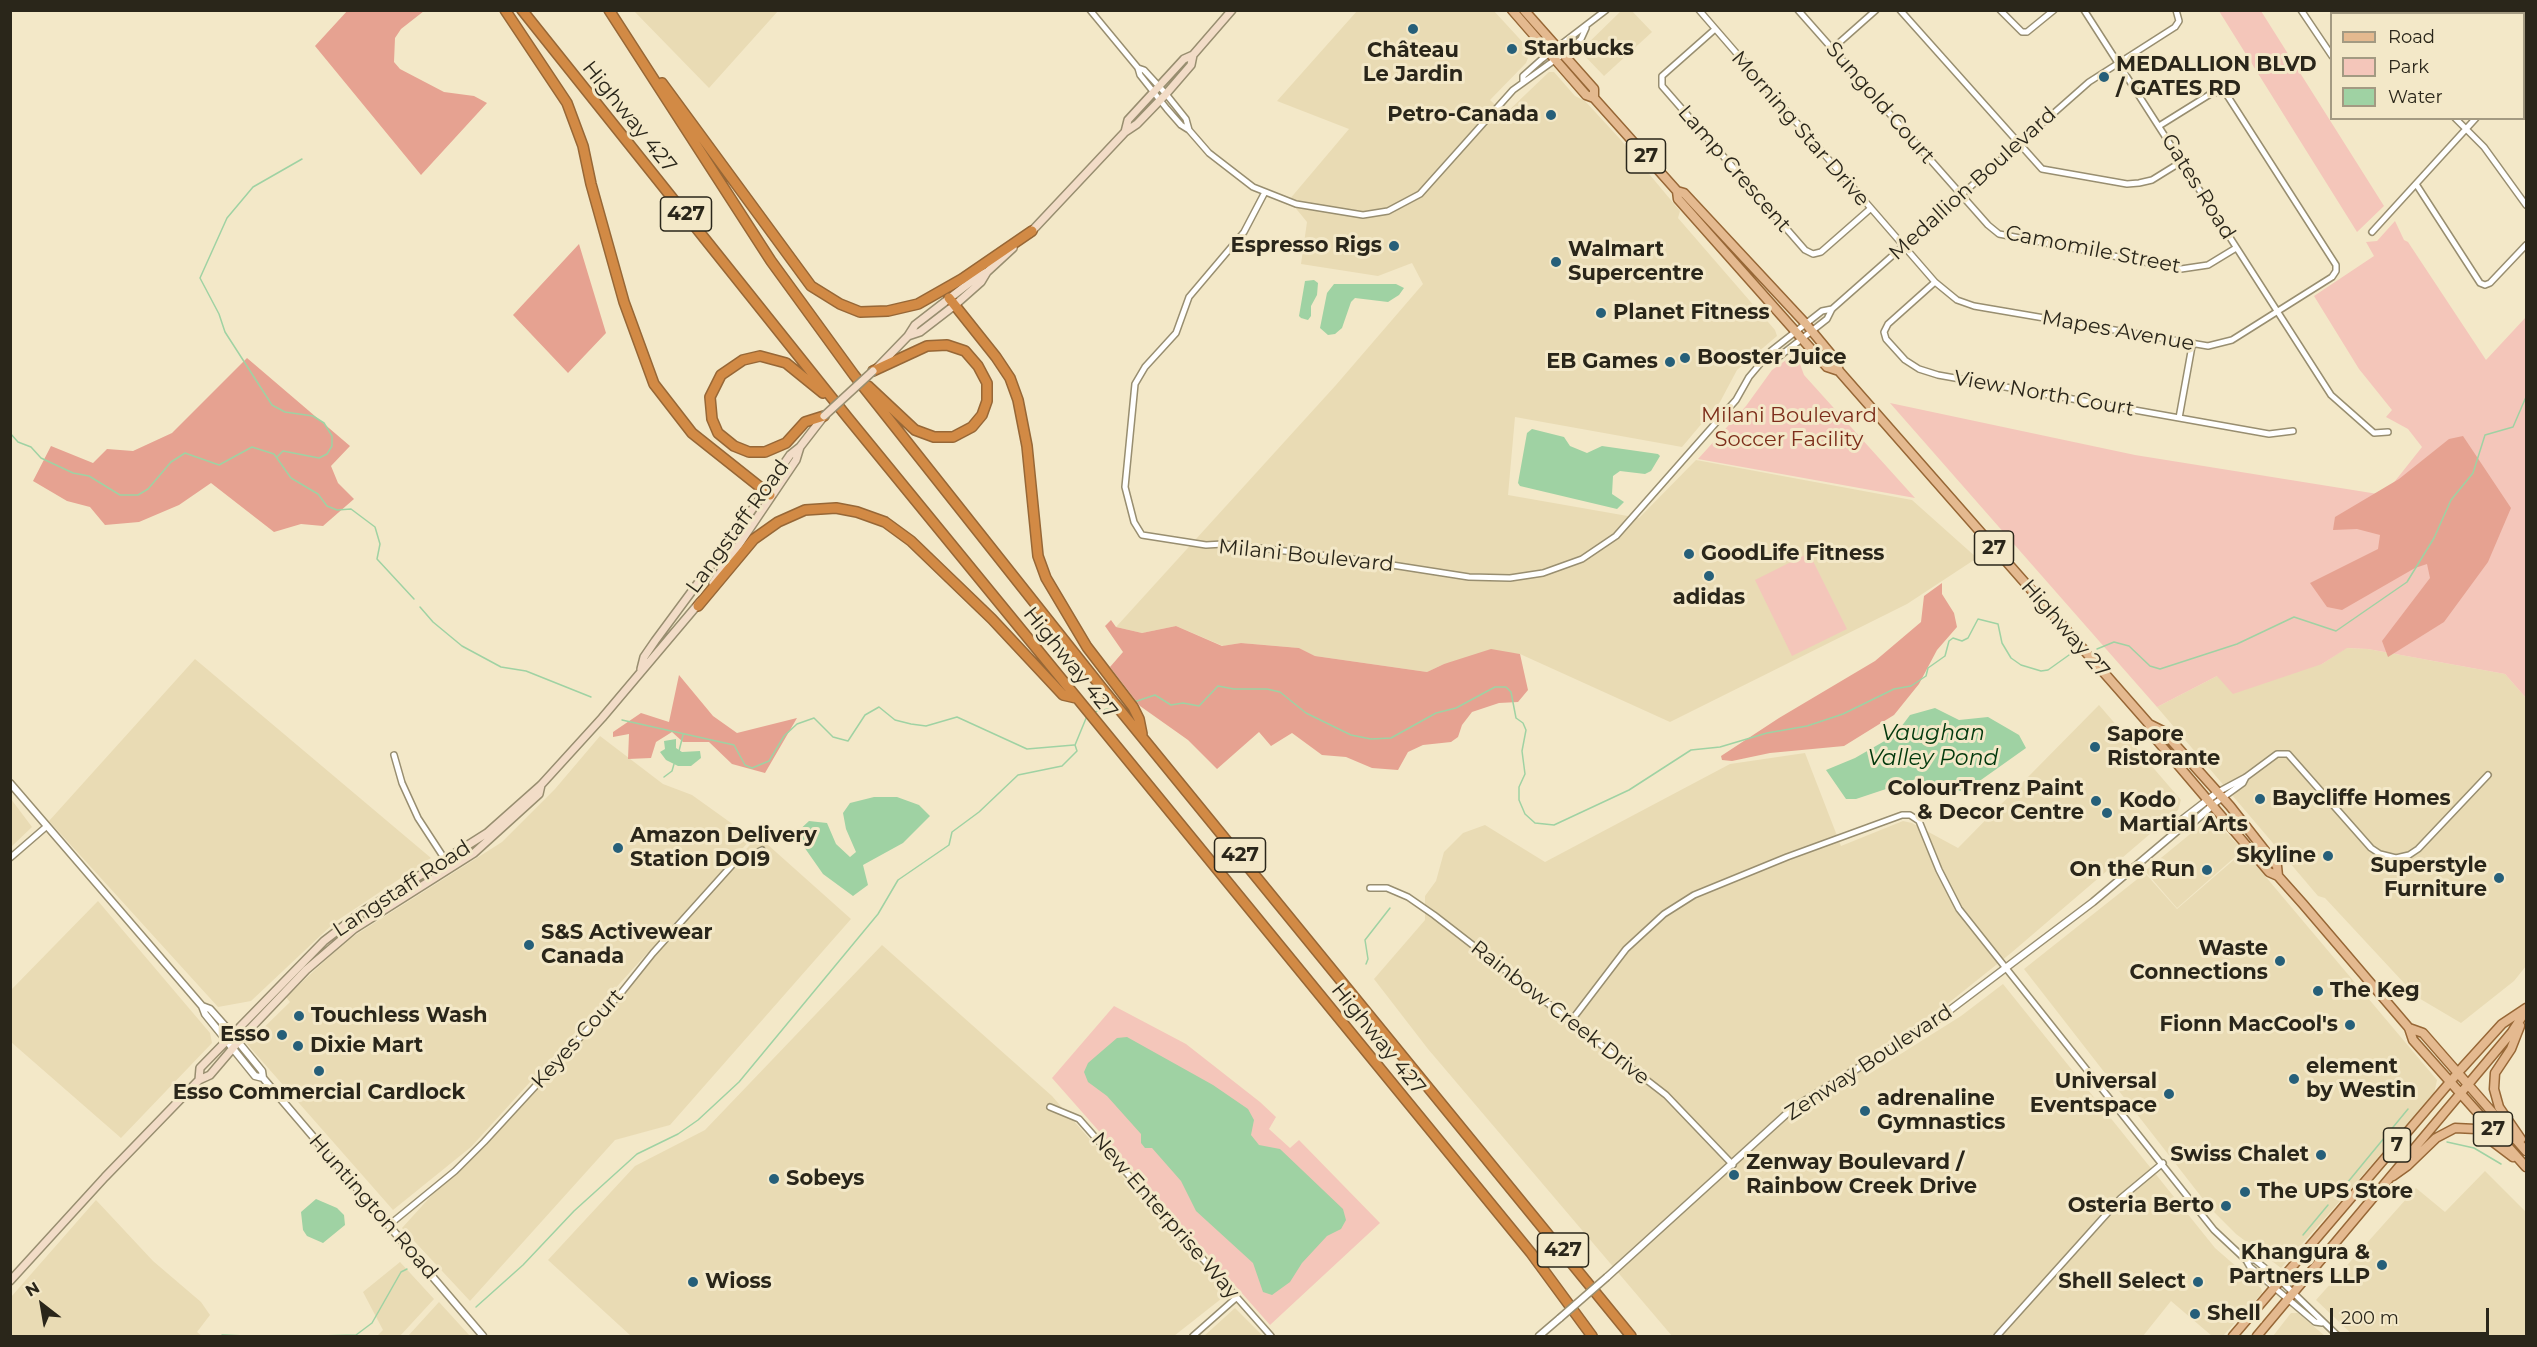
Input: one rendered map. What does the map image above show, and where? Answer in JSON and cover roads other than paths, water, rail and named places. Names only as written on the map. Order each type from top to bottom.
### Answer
[{"type":"highway","points":[[504,10],[567,103],[583,146],[591,184],[624,302],[654,384],[692,433],[767,493]]},
{"type":"highway","name":"Highway 427","points":[[522,10],[848,418],[1531,1253],[1592,1336]]},
{"type":"highway","points":[[609,10],[772,235],[811,286],[827,298],[860,312],[888,310],[918,304],[962,279],[1032,231]]},
{"type":"highway","name":"Highway 427","points":[[609,10],[771,261],[854,375],[1102,688],[1631,1336]]},
{"type":"highway","points":[[952,302],[1010,378],[1024,430],[1038,556],[1057,600],[1087,647],[1136,712],[1142,736]]},
{"type":"highway","points":[[854,375],[885,400],[915,430],[934,437],[953,437],[972,427],[982,415],[987,401],[987,383],[978,366],[965,351],[947,345],[927,346],[873,371]]},
{"type":"highway","points":[[824,416],[805,422],[786,442],[765,452],[748,452],[734,446],[718,433],[712,419],[710,397],[721,375],[743,360],[760,356],[786,363],[806,377],[848,418]]},
{"type":"highway","points":[[698,606],[754,539],[778,522],[806,510],[836,508],[857,512],[885,522],[911,541],[992,619],[1063,695],[1076,698]]},
{"type":"main road","name":"Langstaff Road","points":[[1125,132],[1128,120],[1184,59],[1193,55],[1232,10]]},
{"type":"main road","name":"Highway 27","points":[[1512,10],[1586,95],[1594,98],[1677,191],[1684,193],[1809,328],[1835,359],[1839,371],[2149,724],[2155,738],[2409,1028],[2413,1040],[2463,1087],[2526,1167]]},
{"type":"main road","name":"Highway 27","points":[[1524,10],[1594,89],[1594,98]]},
{"type":"main road","name":"Langstaff Road","points":[[199,1080],[200,1068],[290,974],[330,936],[359,914],[487,833],[541,785],[698,606],[789,454],[800,447],[824,416],[908,336],[920,332],[952,302],[981,282],[987,272],[1032,231],[1125,132],[1137,124],[1166,94],[1191,65],[1193,55]]},
{"type":"main road","name":"Highway 27","points":[[1677,191],[1678,199],[1827,367],[1839,371]]},
{"type":"main road","name":"Langstaff Road","points":[[641,669],[649,649],[767,493]]},
{"type":"main road","name":"Highway 27","points":[[2149,724],[2163,731],[2220,795],[2277,866],[2278,876]]},
{"type":"main road","name":"Langstaff Road","points":[[10,1281],[199,1080],[210,1075],[231,1048],[330,948],[354,929],[474,853],[539,794],[541,785]]},
{"type":"main road","name":"7","points":[[2233,1336],[2502,1024],[2526,1009]]},
{"type":"main road","name":"7","points":[[2257,1336],[2463,1087],[2512,1032],[2526,1009]]},
{"type":"main road","points":[[2526,1009],[2511,1049],[2495,1073],[2494,1089],[2499,1107],[2526,1149]]},
{"type":"main road","name":"Highway 27","points":[[2463,1087],[2526,1149]]},
{"type":"main road","points":[[2385,1181],[2407,1166],[2436,1138],[2455,1128],[2476,1129],[2526,1167]]},
{"type":"street","points":[[1090,10],[1138,68],[1144,69],[1160,100],[1181,126],[1189,130],[1209,153],[1253,187],[1296,204],[1363,216],[1388,211],[1420,194],[1523,81],[1523,76],[1581,39],[1586,28],[1605,10]]},
{"type":"street","name":"Morning Star Drive","points":[[1699,10],[1903,246]]},
{"type":"street","name":"Sungold Court","points":[[1798,10],[1960,195]]},
{"type":"street","points":[[1832,49],[1876,10]]},
{"type":"street","points":[[1900,10],[2018,144],[2046,171],[2127,184],[2152,180],[2181,162]]},
{"type":"street","points":[[2000,10],[2022,32],[2027,32],[2054,10]]},
{"type":"street","name":"Gates Road","points":[[2084,10],[2331,395],[2374,433],[2388,432]]},
{"type":"street","name":"Medallion Boulevard","points":[[1796,332],[1827,318],[1832,309],[2089,82],[2175,27],[2179,21],[2176,10]]},
{"type":"street","points":[[2301,10],[2329,46]]},
{"type":"street","name":"Lamp Crescent","points":[[1714,30],[1662,76],[1662,86],[1805,250],[1813,254],[1821,252],[1870,209]]},
{"type":"street","points":[[1156,89],[1166,94],[1186,119],[1189,130]]},
{"type":"street","name":"Mapes Avenue","points":[[1903,246],[1935,282],[1957,300],[1974,306],[2192,346],[2208,346],[2226,342],[2332,277],[2336,271],[2336,265],[2225,92],[2212,93],[2159,126]]},
{"type":"street","points":[[2458,120],[2484,147],[2526,205]]},
{"type":"street","points":[[2372,232],[2474,120]]},
{"type":"street","points":[[2416,184],[2480,283],[2485,285],[2490,283],[2526,245]]},
{"type":"street","name":"Milani Boulevard","points":[[1265,192],[1244,232],[1189,297],[1176,333],[1145,367],[1135,384],[1125,487],[1134,522],[1142,535],[1206,545],[1223,544],[1347,558],[1469,577],[1510,578],[1543,573],[1582,559],[1616,536],[1736,400],[1749,377],[1766,360],[1771,351],[1796,332]]},
{"type":"street","name":"Camomile Street","points":[[1960,195],[1999,234],[2013,238],[2181,269],[2208,265],[2236,248]]},
{"type":"street","name":"View North Court","points":[[1935,282],[1888,324],[1884,332],[1886,339],[1905,360],[1919,369],[1938,375],[2270,434],[2293,431]]},
{"type":"street","name":"Medallion Boulevard","points":[[1803,339],[1822,311],[1832,309]]},
{"type":"street","name":"Milani Boulevard","points":[[1766,360],[1776,358],[1803,339]]},
{"type":"street","points":[[2179,418],[2192,346]]},
{"type":"street","points":[[2220,795],[2243,783],[2246,777],[2277,754],[2288,754],[2371,848],[2380,854],[2396,858],[2409,855],[2418,849],[2488,775]]},
{"type":"street","points":[[394,755],[402,783],[418,818],[446,861]]},
{"type":"street","name":"Huntington Road","points":[[10,783],[202,1006],[205,1014],[255,1077],[263,1078]]},
{"type":"street","name":"Zenway Boulevard","points":[[1539,1336],[1733,1165],[1792,1108],[1938,1019],[2101,895],[2183,826],[2183,819],[2220,795]]},
{"type":"street","points":[[1571,1021],[1626,949],[1664,914],[1684,901],[1755,869],[1902,815],[1910,815],[1919,821],[1939,870],[1959,909],[2214,1230],[2246,1260],[2255,1260],[2314,1322],[2322,1323],[2338,1336]]},
{"type":"street","points":[[10,858],[47,826]]},
{"type":"street","name":"Keyes Court","points":[[389,1225],[455,1171],[484,1142],[733,864],[762,850]]},
{"type":"street","name":"Rainbow Creek Drive","points":[[1370,888],[1387,888],[1408,897],[1571,1021],[1666,1095],[1733,1165]]},
{"type":"street","name":"Huntington Road","points":[[202,1006],[210,1009],[262,1071],[263,1078],[483,1336]]},
{"type":"street","name":"New Enterprise Way","points":[[1050,1107],[1079,1119],[1271,1336]]},
{"type":"street","points":[[1997,1336],[2121,1198],[2163,1163]]},
{"type":"street","points":[[2278,1284],[2291,1296]]},
{"type":"street","points":[[1194,1336],[1236,1298]]},
{"type":"water","points":[[1314,280],[1318,283],[1317,295],[1311,306],[1311,316],[1308,320],[1299,316],[1305,281]]},
{"type":"water","points":[[1334,284],[1396,284],[1404,288],[1399,295],[1388,302],[1355,298],[1351,302],[1342,328],[1335,334],[1328,335],[1320,328],[1327,293]]},
{"type":"water","points":[[1532,429],[1564,437],[1570,446],[1587,453],[1602,446],[1660,456],[1651,471],[1645,474],[1620,471],[1613,476],[1612,494],[1624,502],[1617,509],[1520,486],[1518,483],[1527,433]]},
{"type":"water","name":"Vaughan Valley Pond","points":[[1935,708],[1959,720],[1988,717],[2019,735],[2026,748],[1964,792],[1916,779],[1856,799],[1846,799],[1826,770],[1855,758],[1895,735],[1910,715]]},
{"type":"water","points":[[676,739],[676,748],[682,752],[700,751],[701,758],[691,766],[678,766],[666,760],[660,752],[665,749],[664,741]]},
{"type":"water","points":[[874,797],[897,797],[919,805],[930,816],[903,843],[863,865],[868,885],[853,896],[823,874],[795,834],[809,821],[827,823],[836,844],[850,857],[856,852],[846,829],[843,813],[850,803]]},
{"type":"water","points":[[1127,1037],[1213,1085],[1248,1109],[1254,1120],[1251,1135],[1259,1145],[1280,1149],[1343,1209],[1346,1220],[1341,1229],[1327,1236],[1302,1263],[1290,1282],[1272,1295],[1263,1292],[1253,1263],[1196,1211],[1181,1181],[1152,1148],[1145,1148],[1141,1143],[1141,1134],[1107,1096],[1088,1082],[1084,1072],[1088,1063],[1117,1038]]},
{"type":"water","points":[[316,1199],[337,1208],[344,1215],[345,1225],[323,1243],[307,1236],[303,1230],[301,1212]]},
{"type":"waterway","points":[[277,457],[283,451],[319,458],[327,454],[332,446],[332,436],[324,423],[313,416],[285,412],[272,405],[225,332],[219,314],[200,278],[227,218],[253,187],[302,159]]},
{"type":"waterway","points":[[2097,649],[2114,642],[2129,646],[2150,666],[2160,669],[2237,644],[2294,617],[2336,631],[2407,582],[2434,538],[2451,500],[2473,473],[2485,435],[2513,427],[2526,397]]},
{"type":"waterway","points":[[10,433],[18,442],[31,447],[41,458],[73,473],[89,476],[120,495],[138,495],[148,489],[171,462],[185,453],[219,465],[252,447],[274,454],[291,478],[318,494],[327,506],[337,510],[351,509],[375,527],[380,544],[377,559],[414,599]]},
{"type":"waterway","points":[[420,607],[433,622],[462,646],[501,667],[526,671],[591,697]]},
{"type":"waterway","points":[[1134,702],[1155,695],[1171,705],[1183,703],[1199,706],[1218,686],[1234,689],[1267,689],[1280,692],[1306,713],[1351,735],[1371,739],[1391,738],[1436,713],[1456,708],[1495,687],[1506,687],[1511,692],[1516,718],[1523,723],[1526,730],[1522,751],[1525,774],[1519,787],[1519,800],[1525,814],[1535,823],[1554,825],[1629,790],[1691,750],[1720,747],[1767,733],[1807,726],[1843,714],[1894,689],[1911,686],[1926,676],[1928,668],[1945,656],[1949,641],[1953,638],[1962,641],[1968,638],[1978,619],[1998,624],[2002,643],[2011,658],[2021,665],[2041,671],[2048,670],[2069,655]]},
{"type":"waterway","points":[[622,720],[734,745],[745,765],[752,768],[769,761],[784,736],[797,724],[814,718],[833,737],[848,741],[865,715],[879,707],[895,720],[926,726],[957,717],[1027,749],[1074,745]]},
{"type":"waterway","points":[[1094,712],[1112,708]]},
{"type":"waterway","points":[[476,1307],[523,1265],[574,1211],[637,1154],[678,1134],[698,1120],[739,1082],[878,914],[898,880],[949,845],[952,832],[979,812],[1018,775],[1062,766],[1077,751],[1075,745],[1087,716]]},
{"type":"waterway","points":[[679,751],[683,735]]},
{"type":"waterway","points":[[664,777],[672,771],[674,764]]},
{"type":"waterway","points":[[1366,964],[1368,959],[1365,940],[1390,908]]},
{"type":"waterway","points":[[2338,1194],[2408,1109]]},
{"type":"waterway","points":[[2447,1142],[2474,1148],[2501,1164]]},
{"type":"waterway","points":[[2303,1235],[2328,1205]]},
{"type":"waterway","points":[[318,1336],[356,1335],[372,1323],[401,1272],[407,1269]]},
{"type":"waterway","points":[[222,1335],[246,1336]]},
{"type":"place","name":"Château Le Jardin","points":[[1413,29]]},
{"type":"place","name":"Starbucks","points":[[1512,49]]},
{"type":"place","name":"MEDALLION BLVD / GATES RD","points":[[2104,77]]},
{"type":"place","name":"Petro-Canada","points":[[1551,115]]},
{"type":"place","name":"Espresso Rigs","points":[[1394,246]]},
{"type":"place","name":"Walmart Supercentre","points":[[1556,262]]},
{"type":"place","name":"Planet Fitness","points":[[1601,313]]},
{"type":"place","name":"Booster Juice","points":[[1685,358]]},
{"type":"place","name":"EB Games","points":[[1670,362]]},
{"type":"place","name":"GoodLife Fitness","points":[[1689,554]]},
{"type":"place","name":"adidas","points":[[1709,576]]},
{"type":"place","name":"Sapore Ristorante","points":[[2095,747]]},
{"type":"place","name":"Baycliffe Homes","points":[[2260,799]]},
{"type":"place","name":"ColourTrenz Paint & Decor Centre","points":[[2096,801]]},
{"type":"place","name":"Kodo Martial Arts","points":[[2107,813]]},
{"type":"place","name":"Amazon Delivery Station DOI9","points":[[618,848]]},
{"type":"place","name":"Skyline","points":[[2328,856]]},
{"type":"place","name":"On the Run","points":[[2207,870]]},
{"type":"place","name":"Superstyle Furniture","points":[[2499,878]]},
{"type":"place","name":"S&S Activewear Canada","points":[[529,945]]},
{"type":"place","name":"Waste Connections","points":[[2280,961]]},
{"type":"place","name":"The Keg","points":[[2318,991]]},
{"type":"place","name":"Touchless Wash","points":[[299,1016]]},
{"type":"place","name":"Fionn MacCool's","points":[[2350,1025]]},
{"type":"place","name":"Esso","points":[[282,1035]]},
{"type":"place","name":"Dixie Mart","points":[[298,1046]]},
{"type":"place","name":"Esso Commercial Cardlock","points":[[319,1071]]},
{"type":"place","name":"element by Westin","points":[[2294,1079]]},
{"type":"place","name":"Universal Eventspace","points":[[2169,1094]]},
{"type":"place","name":"adrenaline Gymnastics","points":[[1865,1111]]},
{"type":"place","name":"Swiss Chalet","points":[[2321,1155]]},
{"type":"place","name":"Zenway Boulevard / Rainbow Creek Drive","points":[[1734,1175]]},
{"type":"place","name":"Sobeys","points":[[774,1179]]},
{"type":"place","name":"The UPS Store","points":[[2245,1192]]},
{"type":"place","name":"Osteria Berto","points":[[2226,1206]]},
{"type":"place","name":"Khangura & Partners LLP","points":[[2382,1265]]},
{"type":"place","name":"Wioss","points":[[693,1282]]},
{"type":"place","name":"Shell Select","points":[[2198,1282]]},
{"type":"place","name":"Shell","points":[[2195,1314]]},
{"type":"park label","name":"Milani Boulevard Soccer Facility","points":[[1789,428]]}]
